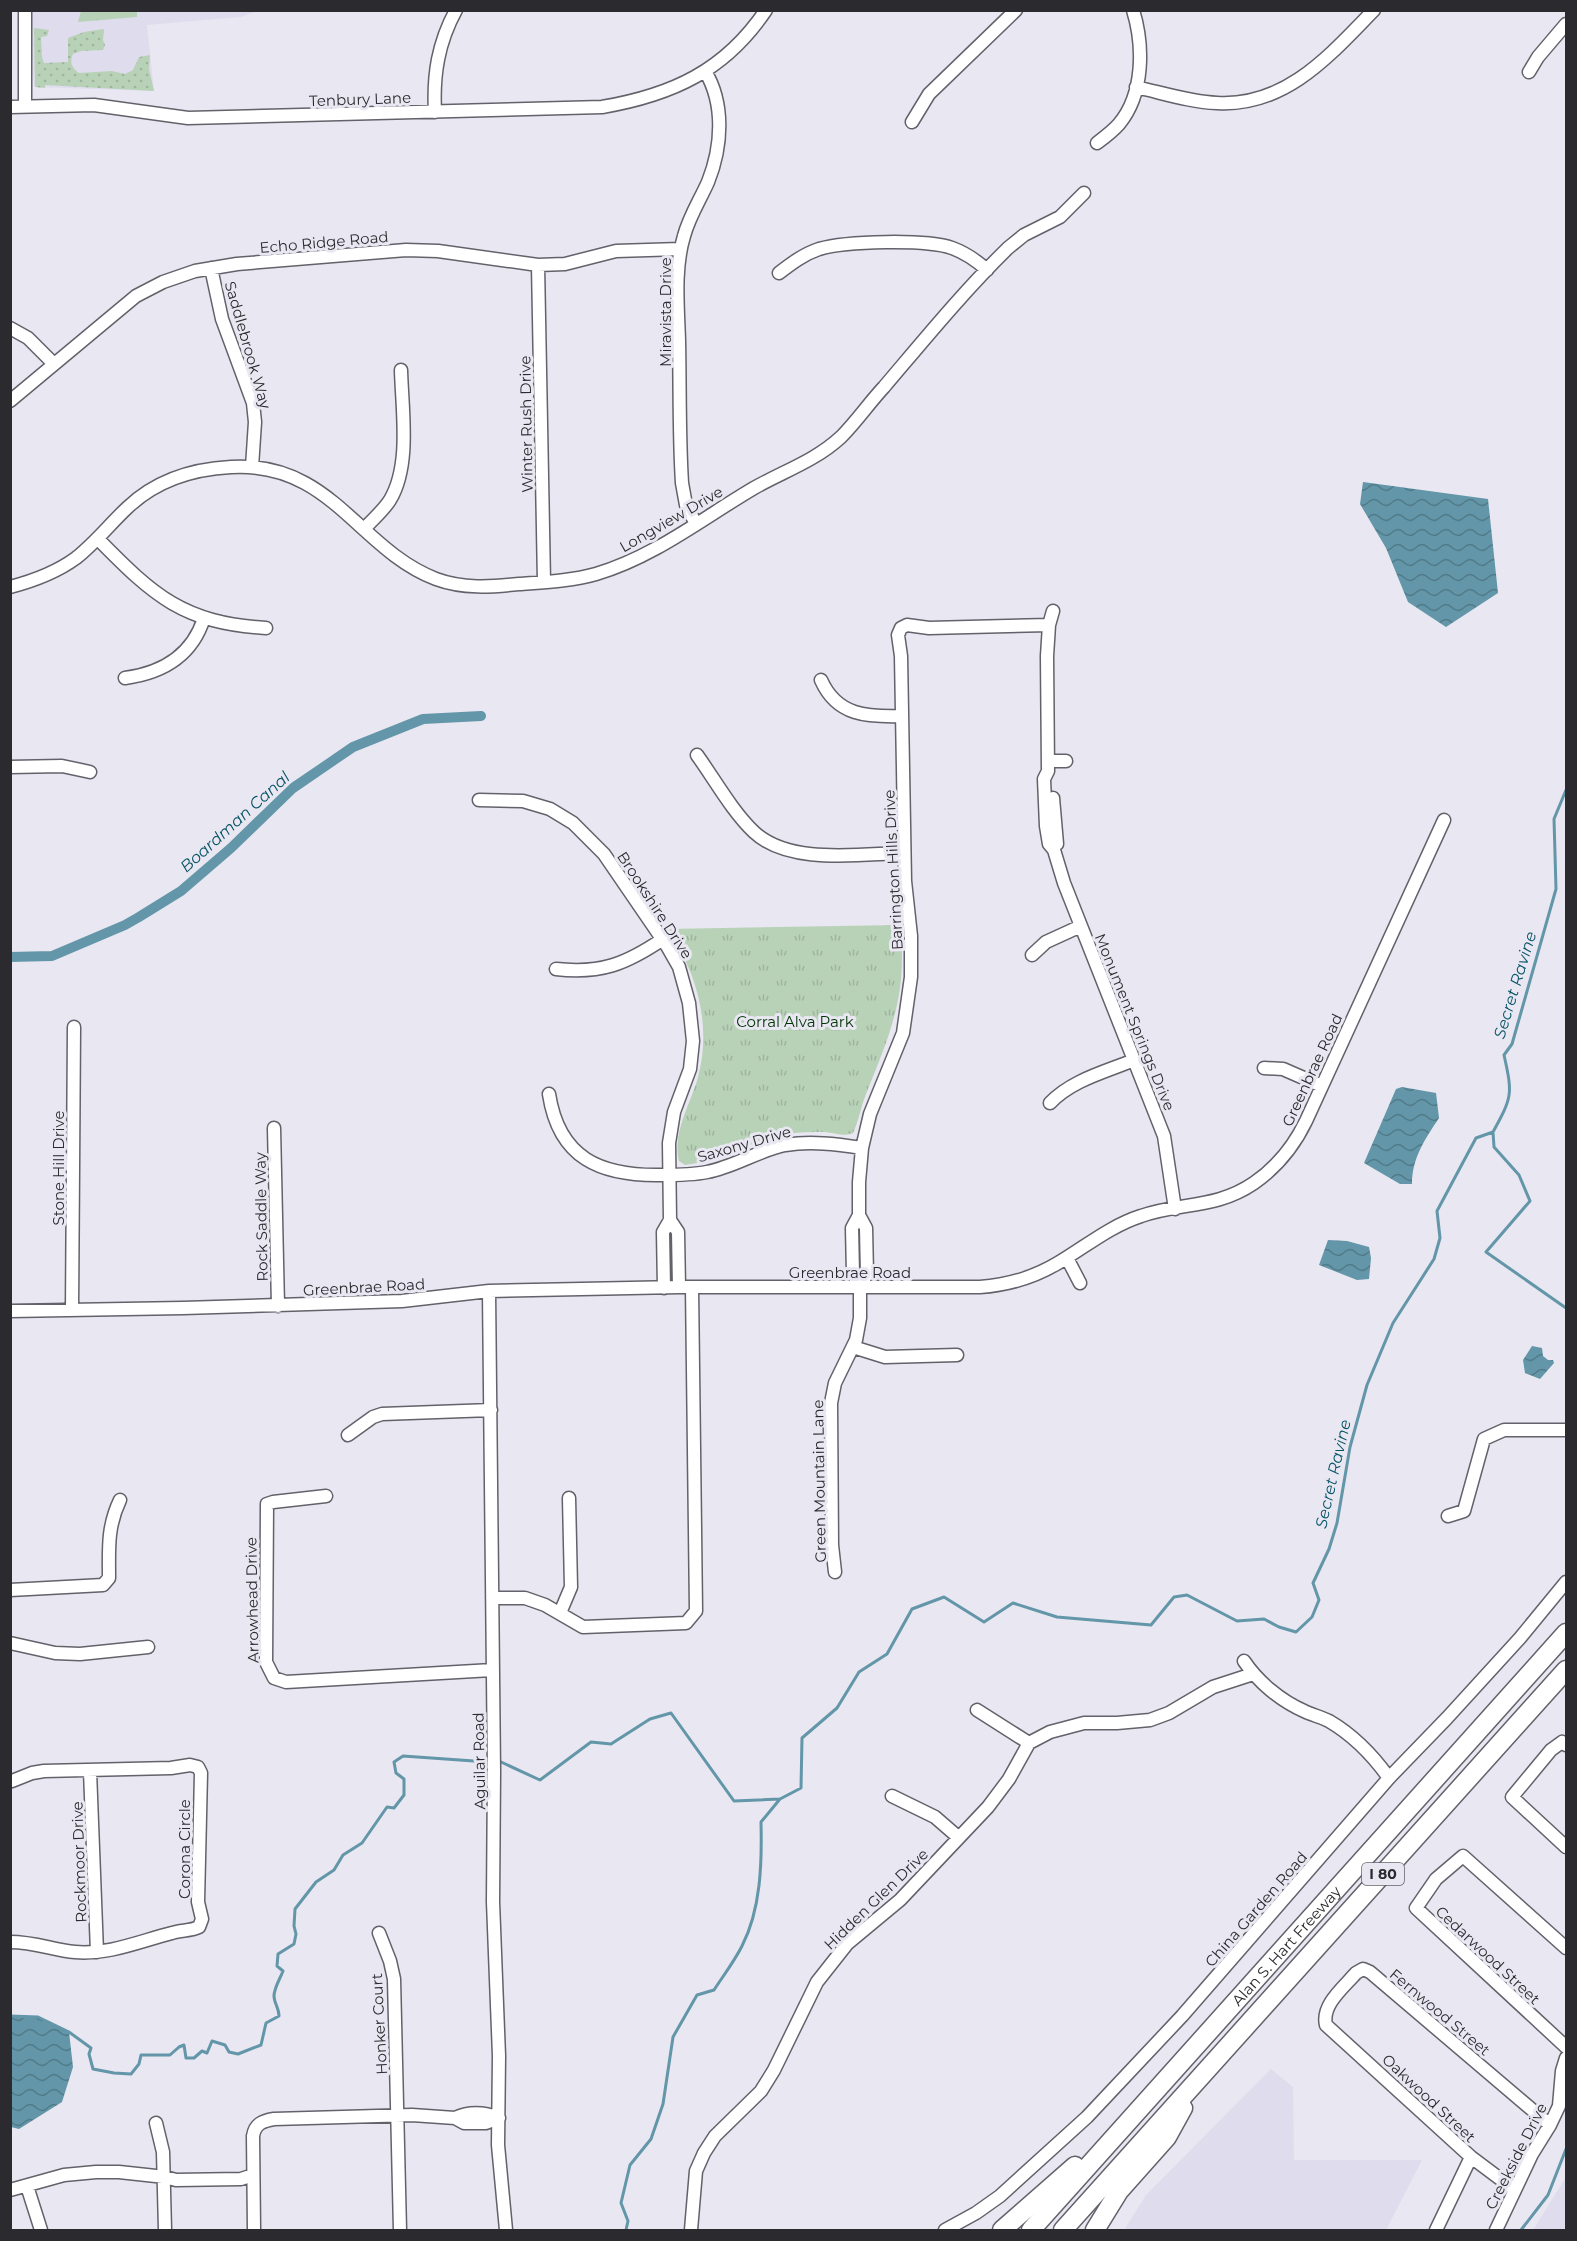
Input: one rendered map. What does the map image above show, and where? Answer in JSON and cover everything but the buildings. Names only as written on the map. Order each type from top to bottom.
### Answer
[{"type":"highway","name":"Alan S. Hart Freeway","points":[[1032,2230],[1566,1633]]},
{"type":"highway","name":"Alan S. Hart Freeway","points":[[1063,2230],[1566,1670]]},
{"type":"highway","points":[[1095,2230],[1119,2191],[1167,2137],[1200,2078]]},
{"type":"highway","points":[[1002,2230],[1068,2173],[1153,2094]]},
{"type":"street","points":[[25,10],[25,106]]},
{"type":"street","points":[[435,112],[434,82],[438,55],[456,10]]},
{"type":"street","name":"Tenbury Lane","points":[[10,107],[94,105],[188,118],[602,107],[658,93],[705,71],[740,45],[766,10]]},
{"type":"street","points":[[912,122],[929,94],[1016,10]]},
{"type":"street","points":[[1097,143],[1119,124],[1136,87],[1140,52],[1133,10]]},
{"type":"street","points":[[1136,87],[1218,103],[1245,101],[1271,94],[1294,84],[1315,69],[1374,10]]},
{"type":"street","points":[[1529,72],[1538,57],[1566,24]]},
{"type":"street","name":"Miravista Drive","points":[[696,524],[686,505],[682,483],[678,286],[680,249],[687,225],[712,170],[718,145],[717,100],[705,71]]},
{"type":"street","name":"Longview Drive","points":[[10,587],[63,566],[98,539],[127,508],[165,482],[199,471],[226,467],[252,467],[280,473],[310,486],[338,505],[406,565],[448,583],[478,587],[544,582],[579,578],[614,568],[644,555],[757,486],[814,458],[840,438],[1015,241],[1060,217],[1084,193]]},
{"type":"street","points":[[779,273],[801,257],[828,247],[914,242],[951,248],[971,257],[987,270]]},
{"type":"street","name":"Echo Ridge Road","points":[[10,401],[136,296],[180,275],[211,268],[423,250],[538,266],[565,264],[616,251],[680,249]]},
{"type":"street","name":"Winter Rush Drive","points":[[538,266],[544,582]]},
{"type":"street","name":"Saddlebrook Way","points":[[211,268],[222,319],[253,403],[255,422],[252,467]]},
{"type":"street","points":[[10,328],[28,338],[54,364]]},
{"type":"street","points":[[364,528],[390,499],[400,476],[403,458],[401,370]]},
{"type":"street","points":[[98,539],[138,579],[161,598],[204,618],[233,625],[266,628]]},
{"type":"street","name":"Monument Springs Drive","points":[[1053,611],[1049,626],[1047,656],[1048,766],[1044,779],[1045,816],[1049,844],[1054,850],[1061,874],[1164,1136],[1175,1209]]},
{"type":"street","points":[[125,678],[150,674],[171,663],[192,644],[204,618]]},
{"type":"street","name":"Barrington Hills Drive","points":[[860,1286],[867,1274],[866,1228],[859,1215],[862,1148],[870,1114],[903,1033],[909,997],[912,954],[904,853],[901,656],[898,635],[901,628],[907,625],[929,628],[1049,626]]},
{"type":"street","points":[[821,680],[829,695],[850,711],[873,716],[902,716]]},
{"type":"street","points":[[697,755],[747,825],[762,839],[781,849],[803,854],[904,853]]},
{"type":"street","points":[[1048,766],[1066,761]]},
{"type":"street","points":[[10,768],[62,766],[90,772]]},
{"type":"street","name":"Brookshire Drive","points":[[478,800],[523,801],[550,809],[573,823],[604,854],[663,939],[684,983],[693,1041],[690,1069],[670,1127],[670,1220],[663,1232],[664,1288]]},
{"type":"street","name":"Greenbrae Road","points":[[10,1311],[278,1306],[416,1300],[489,1291],[999,1285],[1033,1275],[1067,1258],[1106,1232],[1130,1220],[1156,1212],[1222,1200],[1244,1190],[1264,1176],[1294,1143],[1444,820]]},
{"type":"street","points":[[1032,955],[1046,942],[1081,926]]},
{"type":"street","points":[[556,969],[589,971],[614,966],[632,959],[663,939]]},
{"type":"street","name":"Stone Hill Drive","points":[[72,1310],[74,1027]]},
{"type":"street","points":[[1050,1103],[1074,1085],[1134,1060]]},
{"type":"street","points":[[1264,1068],[1283,1069],[1322,1086]]},
{"type":"street","name":"Saxony Drive","points":[[549,1094],[553,1115],[564,1137],[588,1161],[604,1169],[627,1175],[707,1172],[761,1152],[792,1144],[824,1143],[862,1148]]},
{"type":"street","name":"Rock Saddle Way","points":[[274,1128],[278,1306]]},
{"type":"street","name":"Brookshire Drive","points":[[670,1220],[678,1232],[679,1287]]},
{"type":"street","points":[[1067,1258],[1080,1283]]},
{"type":"street","name":"Green Mountain Lane","points":[[835,1572],[832,1545],[831,1403],[838,1376],[853,1347],[860,1318],[860,1286]]},
{"type":"street","points":[[492,1598],[525,1598],[545,1605],[583,1627],[686,1623],[696,1611],[692,1287]]},
{"type":"street","name":"Aguilar Road","points":[[489,1291],[495,1771],[494,1902],[499,2056],[498,2145],[506,2230]]},
{"type":"street","points":[[853,1347],[885,1357],[957,1355]]},
{"type":"street","points":[[348,1436],[382,1413],[491,1410]]},
{"type":"street","points":[[1448,1516],[1464,1511],[1484,1439],[1504,1430],[1566,1430]]},
{"type":"street","name":"Arrowhead Drive","points":[[326,1496],[267,1504],[266,1662],[274,1678],[283,1682],[492,1670]]},
{"type":"street","points":[[560,1613],[571,1587],[569,1498]]},
{"type":"street","points":[[10,1590],[103,1585],[109,1578],[109,1532],[120,1500]]},
{"type":"street","name":"China Garden Road","points":[[945,2230],[976,2213],[1000,2196],[1087,2117],[1182,2016],[1389,1778],[1520,1638],[1566,1582]]},
{"type":"street","points":[[10,1643],[55,1653],[80,1654],[148,1647]]},
{"type":"street","points":[[1244,1661],[1253,1674],[1278,1695],[1302,1710],[1328,1720],[1348,1734],[1380,1765],[1389,1778]]},
{"type":"street","points":[[977,1710],[1029,1743],[1050,1732],[1084,1723],[1117,1724],[1150,1720],[1169,1713],[1213,1687],[1253,1674]]},
{"type":"street","points":[[1566,1745],[1562,1742],[1551,1750],[1512,1797],[1566,1847]]},
{"type":"street","name":"Hidden Glen Drive","points":[[691,2230],[696,2171],[704,2153],[715,2136],[761,2091],[774,2070],[817,1982],[848,1944],[900,1900],[999,1794],[1029,1743]]},
{"type":"street","name":"Corona Circle","points":[[10,1942],[39,1944],[76,1952],[97,1952],[184,1930],[192,1930],[199,1927],[202,1919],[198,1902],[201,1773],[198,1767],[190,1765],[171,1768],[38,1772],[12,1781]]},
{"type":"street","name":"Rockmoor Drive","points":[[90,1770],[97,1952]]},
{"type":"street","points":[[892,1796],[935,1816],[958,1837]]},
{"type":"street","name":"Cedarwood Street","points":[[1566,1948],[1463,1856],[1436,1880],[1416,1908],[1566,2047]]},
{"type":"street","name":"Honker Court","points":[[379,1933],[390,1961],[393,1979],[400,2230]]},
{"type":"street","name":"Fernwood Street","points":[[1326,2025],[1324,2017],[1326,2010],[1350,1980],[1363,1969],[1370,1972],[1550,2126]]},
{"type":"street","name":"Oakwood Street","points":[[1326,2025],[1471,2157],[1515,2190]]},
{"type":"street","name":"Creekside Drive","points":[[1496,2230],[1532,2154],[1550,2126],[1559,2106],[1562,2071],[1566,2058]]},
{"type":"street","points":[[254,2230],[254,2129],[258,2123],[266,2120],[398,2116],[455,2118],[464,2123],[486,2123],[499,2118]]},
{"type":"street","points":[[156,2123],[163,2152],[165,2230]]},
{"type":"street","points":[[1436,2230],[1471,2157]]},
{"type":"street","points":[[10,2190],[64,2175],[96,2172],[165,2177],[176,2173],[224,2176],[241,2172],[253,2175]]},
{"type":"street","points":[[27,2186],[41,2230]]},
{"type":"shaded area","points":[[32,11],[257,11],[241,17],[147,25],[154,91],[34,87],[30,23]]},
{"type":"shaded area","points":[[1271,2069],[1293,2087],[1294,2160],[1422,2160],[1386,2230],[1124,2230],[1146,2195]]},
{"type":"shaded area","points":[[1566,2177],[1566,2230],[1533,2230]]},
{"type":"green space","points":[[81,11],[137,11],[137,17],[78,22]]},
{"type":"green space","points":[[34,28],[49,30],[47,36],[41,37],[44,63],[68,62],[68,38],[84,32],[104,29],[103,50],[81,51],[73,54],[71,62],[75,69],[79,73],[112,71],[125,74],[133,70],[139,57],[150,55],[149,69],[154,91],[45,85],[45,88],[35,87]]},
{"type":"green space","name":"Corral Alva Park","points":[[900,925],[902,971],[895,1012],[853,1133],[846,1135],[825,1132],[788,1134],[699,1163],[685,1165],[679,1161],[680,1129],[698,1077],[703,1038],[699,1000],[694,981],[678,945],[667,929]]},
{"type":"water","points":[[1363,482],[1488,499],[1498,593],[1446,627],[1408,602],[1386,548],[1360,504]]},
{"type":"water","points":[[1402,1087],[1436,1093],[1439,1118],[1417,1157],[1412,1184],[1400,1184],[1364,1163],[1396,1089]]},
{"type":"water","points":[[1328,1240],[1347,1241],[1369,1247],[1371,1258],[1369,1279],[1357,1280],[1319,1265]]},
{"type":"water","points":[[1532,1346],[1542,1348],[1543,1356],[1548,1360],[1553,1360],[1554,1363],[1540,1379],[1525,1373],[1523,1360]]},
{"type":"water","points":[[10,2016],[38,2017],[69,2032],[73,2067],[62,2102],[19,2129],[11,2127]]},
{"type":"waterway","name":"Boardman Canal","points":[[10,957],[52,956],[139,917],[181,891],[231,848],[293,788],[353,747],[423,719],[481,716]]},
{"type":"waterway","name":"Secret Ravine","points":[[626,2230],[628,2221],[621,2203],[630,2165],[651,2139],[663,2104],[673,2037],[697,1995],[714,1990],[736,1958],[753,1917],[759,1885],[761,1822],[780,1799],[801,1788],[802,1738],[837,1708],[859,1672],[887,1654],[912,1609],[944,1597],[984,1622],[1013,1603],[1057,1617],[1151,1625],[1174,1597],[1187,1595],[1237,1621],[1264,1619],[1296,1632],[1312,1617],[1319,1600],[1313,1583],[1329,1549],[1337,1523],[1350,1447],[1367,1385],[1393,1323],[1434,1259],[1440,1238],[1437,1211],[1476,1138],[1493,1132],[1507,1103],[1509,1079],[1504,1055],[1512,1044],[1556,889],[1554,819],[1566,790]]},
{"type":"waterway","points":[[1493,1132],[1494,1147],[1519,1175],[1530,1201],[1486,1252],[1566,1308]]},
{"type":"waterway","points":[[501,1762],[540,1780],[591,1742],[611,1744],[650,1719],[671,1713],[734,1801],[780,1799]]},
{"type":"waterway","points":[[10,2016],[38,2017],[69,2032],[91,2048],[89,2054],[93,2069],[114,2073],[131,2074],[139,2064],[141,2055],[170,2055],[184,2045],[186,2058],[194,2058],[202,2051],[207,2053],[212,2041],[225,2045],[229,2052],[238,2054],[261,2045],[266,2023],[279,2016],[274,1999],[274,1993],[283,1971],[277,1966],[278,1954],[294,1944],[295,1909],[316,1882],[334,1870],[343,1855],[362,1843],[387,1807],[394,1808],[404,1795],[404,1779],[396,1773],[394,1762],[403,1756],[488,1762]]},
{"type":"waterway","points":[[1521,2230],[1548,2195],[1566,2149]]}]
